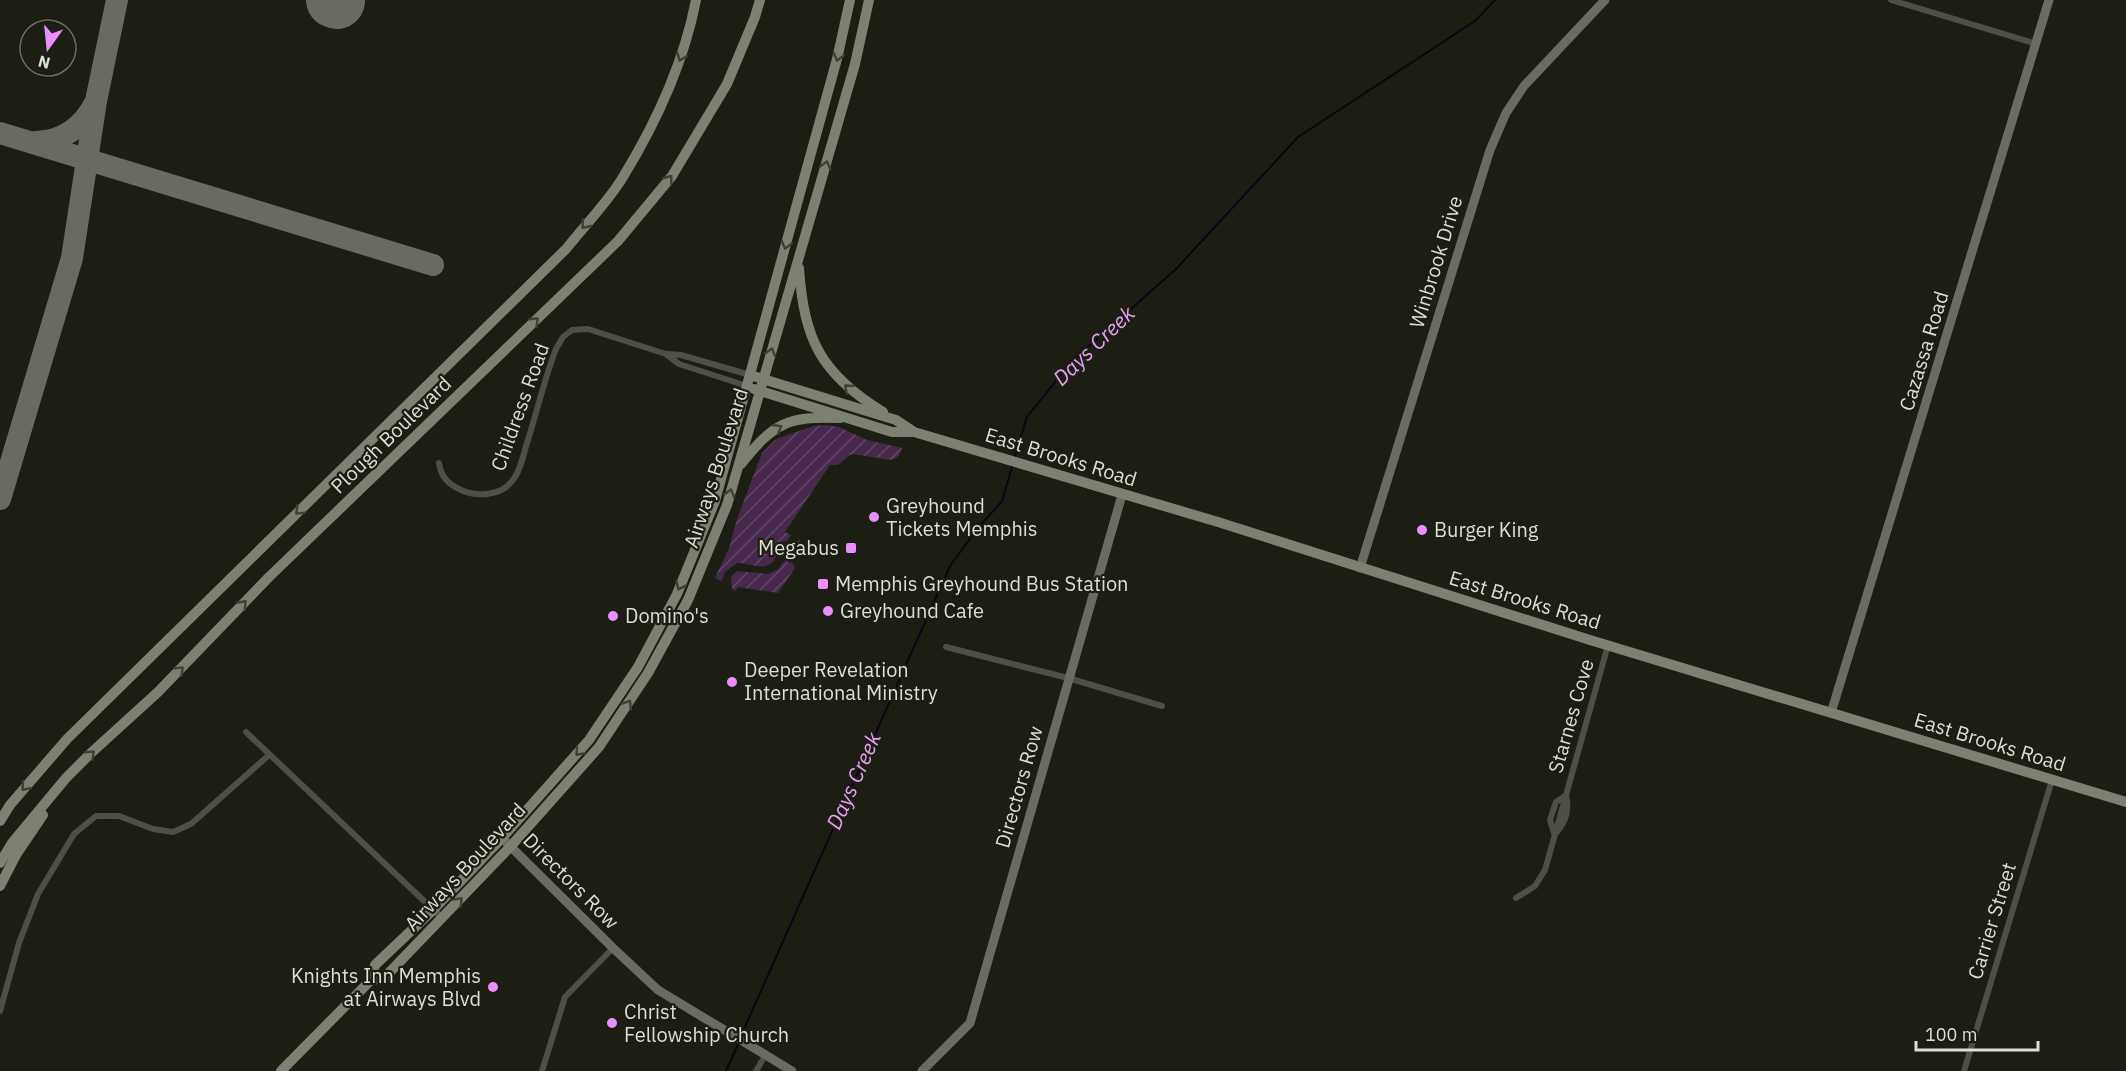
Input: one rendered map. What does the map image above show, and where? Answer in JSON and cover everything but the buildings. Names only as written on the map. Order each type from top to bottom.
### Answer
[{"type":"main road","name":"Plough Boulevard","points":[[0,821],[10,805],[67,739],[567,249],[623,178],[659,109],[684,51],[696,0]]},
{"type":"main road","name":"Plough Boulevard","points":[[0,863],[12,843],[66,778],[158,692],[269,577],[618,241],[672,176],[721,94],[755,17],[760,0]]},
{"type":"main road","name":"Airways Boulevard","points":[[281,1071],[370,981],[375,965],[434,910],[590,740],[633,674],[677,594],[711,513],[837,59],[850,0]]},
{"type":"main road","name":"Airways Boulevard","points":[[370,981],[385,977],[511,846],[599,747],[648,673],[688,600],[723,518],[855,63],[869,0]]},
{"type":"main road","points":[[799,261],[805,315],[809,331],[823,359],[842,384],[896,420]]},
{"type":"main road","name":"East Brooks Road","points":[[750,375],[896,420],[914,432]]},
{"type":"main road","name":"East Brooks Road","points":[[747,386],[892,432],[914,432],[1218,522],[1608,645],[2126,802]]},
{"type":"main road","points":[[737,469],[764,438],[783,424],[811,417],[846,418]]},
{"type":"main road","points":[[711,513],[723,518]]},
{"type":"main road","points":[[0,886],[16,855],[66,778]]},
{"type":"main road","points":[[0,816],[10,805]]},
{"type":"street","name":"Winbrook Drive","points":[[1360,568],[1490,150],[1506,113],[1524,86],[1605,0]]},
{"type":"street","points":[[1891,0],[2037,44]]},
{"type":"street","name":"Cazassa Road","points":[[1831,713],[2049,0]]},
{"type":"street","name":"East Brooks Road","points":[[572,330],[579,328],[595,331],[666,354],[681,355],[750,375]]},
{"type":"street","name":"Childress Road","points":[[439,463],[443,477],[461,490],[474,494],[497,492],[511,483],[518,470],[556,350],[563,338],[572,330]]},
{"type":"street","name":"East Brooks Road","points":[[666,354],[680,364],[747,386]]},
{"type":"street","name":"Directors Row","points":[[922,1071],[970,1023],[1122,495]]},
{"type":"street","name":"Starnes Cove","points":[[1516,898],[1528,892],[1542,878],[1555,835],[1564,825],[1569,806],[1566,796],[1608,645]]},
{"type":"street","points":[[946,647],[1068,678],[1162,706]]},
{"type":"street","points":[[246,732],[442,918]]},
{"type":"street","points":[[0,1011],[20,942],[38,894],[74,834],[96,816],[119,816],[153,829],[173,832],[191,824],[269,755]]},
{"type":"street","name":"Carrier Street","points":[[1964,1071],[2052,780]]},
{"type":"street","name":"Starnes Cove","points":[[1555,835],[1550,820],[1556,802],[1566,796]]},
{"type":"street","name":"Directors Row","points":[[502,838],[658,990],[792,1071]]},
{"type":"street","points":[[542,1071],[565,997],[613,948]]},
{"type":"street","points":[[756,1071],[765,1056]]},
{"type":"shaded area","points":[[814,426],[839,427],[867,440],[902,448],[897,457],[891,460],[853,454],[838,465],[830,465],[785,532],[791,535],[787,541],[778,542],[771,551],[778,553],[770,564],[760,567],[737,563],[725,572],[722,581],[715,578],[729,548],[737,519],[762,453],[775,440],[784,436]]},
{"type":"shaded area","points":[[799,539],[808,548],[802,556],[793,548]]},
{"type":"shaded area","points":[[786,559],[789,563],[792,562],[795,568],[778,593],[738,587],[735,591],[732,588],[731,577],[737,571],[768,574],[778,569]]},
{"type":"waterway","name":"Days Creek","points":[[1014,459],[1027,417],[1071,362],[1176,269],[1298,137],[1475,21],[1495,0]]},
{"type":"waterway","name":"Days Creek","points":[[741,1036],[950,566],[977,529],[1002,501],[1013,464]]},
{"type":"waterway","name":"Days Creek","points":[[726,1071],[739,1042]]},
{"type":"taxiway","points":[[0,499],[72,258],[96,101],[117,0]]},
{"type":"taxiway","points":[[35,142],[54,139],[71,132],[90,112],[95,103]]},
{"type":"taxiway","points":[[0,133],[433,265]]},
{"type":"place","name":"Greyhound Tickets Memphis","points":[[874,517]]},
{"type":"place","name":"Burger King","points":[[1422,530]]},
{"type":"place","name":"Megabus","points":[[851,548]]},
{"type":"place","name":"Memphis Greyhound Bus Station","points":[[823,584]]},
{"type":"place","name":"Greyhound Cafe","points":[[828,611]]},
{"type":"place","name":"Domino's","points":[[613,616]]},
{"type":"place","name":"Deeper Revelation International Ministry","points":[[732,682]]},
{"type":"place","name":"Knights Inn Memphis at Airways Blvd","points":[[493,987]]},
{"type":"place","name":"Christ Fellowship Church","points":[[612,1023]]}]
